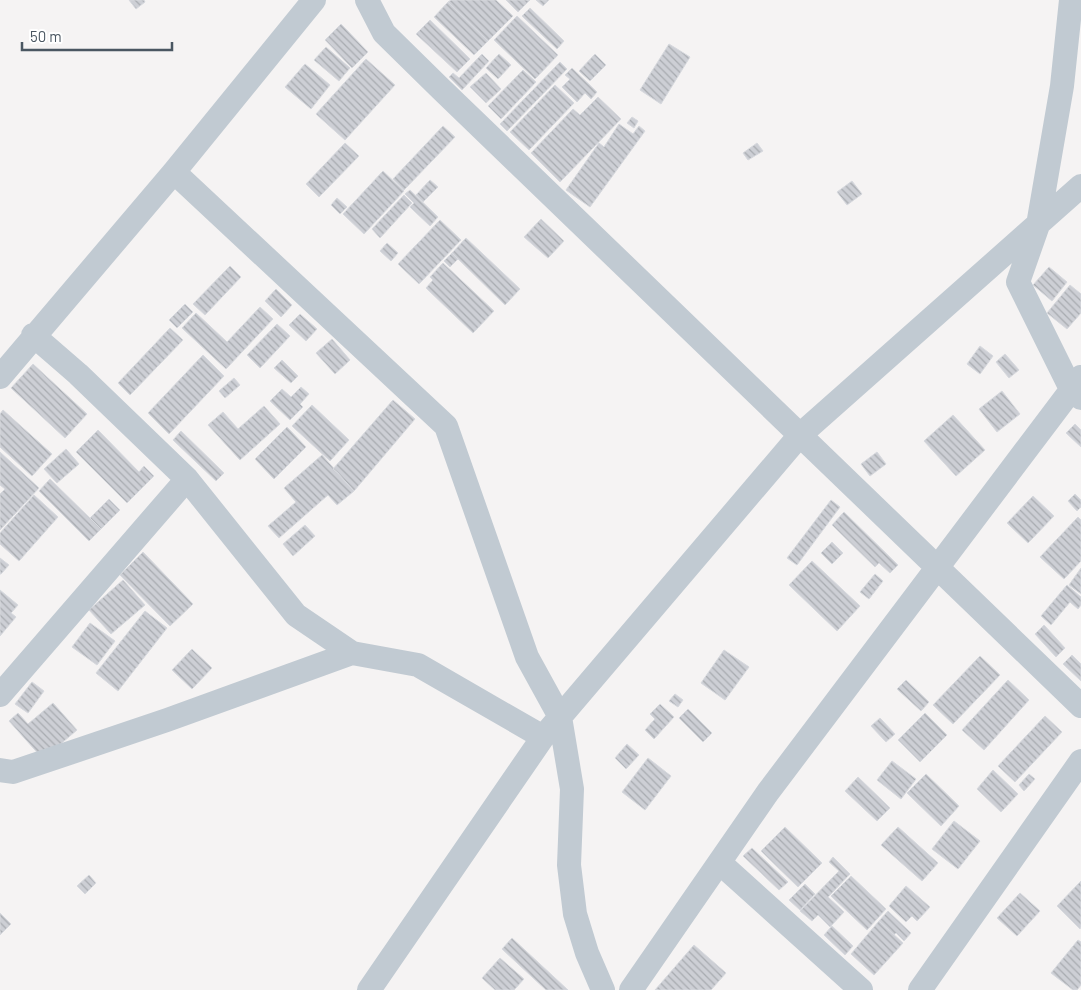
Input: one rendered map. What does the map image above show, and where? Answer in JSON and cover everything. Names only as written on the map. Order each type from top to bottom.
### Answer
[{"type":"street","points":[[4,363],[34,336],[174,172],[314,0]]},
{"type":"street","points":[[366,0],[384,33],[1081,706]]},
{"type":"street","points":[[631,990],[768,792],[937,569],[1078,388],[1018,282],[1038,225],[1062,86],[1071,0]]},
{"type":"street","points":[[174,172],[446,426],[527,657],[560,717],[572,789],[570,865],[575,914],[587,952],[603,990]]},
{"type":"street","points":[[369,990],[543,737],[800,435],[1081,186]]},
{"type":"street","points":[[34,336],[78,374],[186,479],[296,615],[352,653],[418,665],[543,737]]},
{"type":"street","points":[[0,695],[186,479]]},
{"type":"street","points":[[0,770],[13,772],[168,720],[352,653]]},
{"type":"street","points":[[920,990],[1081,761]]},
{"type":"street","points":[[720,863],[861,990]]},
{"type":"building","points":[[129,0],[144,0],[145,2],[136,9]]},
{"type":"building","points":[[451,0],[496,0],[513,16],[488,41],[448,2]]},
{"type":"building","points":[[506,0],[530,0],[518,12]]},
{"type":"building","points":[[536,0],[549,0],[543,6]]},
{"type":"building","points":[[448,2],[488,41],[474,55],[434,17]]},
{"type":"building","points":[[530,8],[564,41],[557,49],[522,16]]},
{"type":"building","points":[[517,16],[558,55],[535,79],[494,40]]},
{"type":"building","points":[[430,20],[470,59],[457,72],[416,34]]},
{"type":"building","points":[[341,24],[368,52],[352,68],[325,40]]},
{"type":"building","points":[[669,44],[690,57],[661,104],[640,90]]},
{"type":"building","points":[[326,47],[350,68],[339,81],[314,60]]},
{"type":"building","points":[[482,54],[489,61],[462,90],[449,77],[453,73],[459,78]]},
{"type":"building","points":[[499,54],[511,65],[498,79],[486,68]]},
{"type":"building","points":[[595,54],[606,65],[590,81],[579,71]]},
{"type":"building","points":[[366,59],[395,85],[345,140],[316,114]]},
{"type":"building","points":[[560,62],[567,69],[507,131],[500,124]]},
{"type":"building","points":[[305,64],[330,85],[311,109],[285,87]]},
{"type":"building","points":[[572,68],[597,92],[591,99],[585,93],[577,102],[562,87],[570,79],[565,75]]},
{"type":"building","points":[[523,70],[536,82],[501,119],[488,106]]},
{"type":"building","points":[[486,73],[501,89],[486,103],[470,87]]},
{"type":"building","points":[[555,85],[574,103],[529,150],[510,132]]},
{"type":"building","points":[[598,97],[621,119],[560,182],[531,153],[573,109],[580,115]]},
{"type":"building","points":[[632,117],[638,121],[634,128],[627,123]]},
{"type":"building","points":[[619,124],[633,134],[639,126],[645,131],[590,207],[566,190],[599,143],[604,147]]},
{"type":"building","points":[[443,126],[455,137],[404,190],[393,179]]},
{"type":"building","points":[[345,143],[359,156],[319,197],[306,184]]},
{"type":"building","points":[[757,143],[763,151],[748,160],[743,153]]},
{"type":"building","points":[[383,171],[404,191],[364,234],[343,214]]},
{"type":"building","points":[[430,180],[438,187],[423,202],[416,195]]},
{"type":"building","points":[[852,181],[862,194],[847,205],[837,192]]},
{"type":"building","points":[[410,190],[438,217],[430,226],[410,207],[414,203],[405,194]]},
{"type":"building","points":[[404,195],[412,203],[380,238],[372,229]]},
{"type":"building","points":[[337,198],[347,207],[340,214],[331,205]]},
{"type":"building","points":[[541,219],[564,241],[548,258],[524,237]]},
{"type":"building","points":[[440,220],[461,240],[419,284],[398,264]]},
{"type":"building","points":[[466,238],[520,289],[505,305],[452,253]]},
{"type":"building","points":[[387,243],[398,253],[391,261],[380,251]]},
{"type":"building","points":[[452,253],[458,259],[450,267],[444,261]]},
{"type":"building","points":[[443,263],[494,311],[473,333],[426,288],[433,280],[430,277]]},
{"type":"building","points":[[230,266],[241,277],[205,315],[193,304]]},
{"type":"building","points":[[1049,267],[1067,282],[1052,301],[1033,285]]},
{"type":"building","points":[[1070,285],[1081,294],[1081,313],[1067,329],[1047,313]]},
{"type":"building","points":[[276,289],[292,305],[281,317],[265,301]]},
{"type":"building","points":[[185,304],[193,312],[177,328],[169,320]]},
{"type":"building","points":[[260,307],[273,319],[226,369],[182,328],[196,313],[227,342]]},
{"type":"building","points":[[300,314],[317,329],[306,341],[289,325]]},
{"type":"building","points":[[277,324],[290,336],[260,368],[247,355]]},
{"type":"building","points":[[170,328],[183,340],[130,395],[118,383]]},
{"type":"building","points":[[332,339],[350,360],[335,374],[316,353]]},
{"type":"building","points":[[980,346],[993,356],[980,374],[967,364]]},
{"type":"building","points":[[1005,354],[1019,370],[1009,378],[996,362]]},
{"type":"building","points":[[203,355],[224,376],[169,434],[148,413]]},
{"type":"building","points":[[282,360],[298,376],[291,383],[274,368]]},
{"type":"building","points":[[33,364],[87,414],[65,438],[11,388]]},
{"type":"building","points":[[234,378],[240,385],[225,398],[219,391]]},
{"type":"building","points":[[301,387],[309,394],[300,404],[303,407],[290,420],[270,401],[282,389],[291,397]]},
{"type":"building","points":[[1002,391],[1020,414],[997,432],[979,409]]},
{"type":"building","points":[[393,400],[415,419],[354,491],[333,469]]},
{"type":"building","points":[[312,405],[349,440],[330,461],[292,426]]},
{"type":"building","points":[[264,406],[280,424],[240,460],[208,425],[223,412],[238,429]]},
{"type":"building","points":[[3,410],[52,454],[32,476],[0,447],[0,414]]},
{"type":"building","points":[[953,415],[985,450],[956,476],[924,441]]},
{"type":"building","points":[[1075,424],[1081,430],[1081,447],[1066,433]]},
{"type":"building","points":[[287,427],[306,447],[274,479],[255,459]]},
{"type":"building","points":[[98,430],[139,472],[144,466],[154,476],[127,503],[76,452]]},
{"type":"building","points":[[181,431],[224,473],[216,481],[173,440]]},
{"type":"building","points":[[66,449],[79,464],[57,483],[44,469]]},
{"type":"building","points":[[0,452],[39,488],[0,530],[0,494],[5,489],[0,485]]},
{"type":"building","points":[[877,452],[886,464],[870,476],[861,464]]},
{"type":"building","points":[[322,455],[354,491],[337,505],[328,495],[279,538],[268,526],[296,502],[284,488]]},
{"type":"building","points":[[50,479],[101,529],[89,541],[39,491]]},
{"type":"building","points":[[1075,494],[1081,500],[1081,507],[1077,511],[1068,501]]},
{"type":"building","points":[[34,495],[58,517],[19,561],[0,544],[0,533]]},
{"type":"building","points":[[1033,496],[1054,516],[1028,543],[1007,523]]},
{"type":"building","points":[[109,499],[120,510],[101,529],[90,518]]},
{"type":"building","points":[[831,500],[840,507],[797,565],[787,558]]},
{"type":"building","points":[[844,512],[898,565],[890,573],[879,563],[875,567],[832,525]]},
{"type":"building","points":[[1078,517],[1081,520],[1081,561],[1064,579],[1040,557]]},
{"type":"building","points":[[305,525],[315,536],[293,556],[283,544]]},
{"type":"building","points":[[832,542],[843,553],[832,564],[821,553]]},
{"type":"building","points":[[143,552],[193,604],[170,626],[120,575]]},
{"type":"building","points":[[0,558],[9,565],[1,574],[0,574]]},
{"type":"building","points":[[812,561],[860,606],[837,631],[789,585]]},
{"type":"building","points":[[1081,568],[1081,594],[1069,585]]},
{"type":"building","points":[[875,574],[883,581],[869,599],[860,592]]},
{"type":"building","points":[[123,580],[145,605],[111,634],[89,610]]},
{"type":"building","points":[[1067,585],[1081,597],[1081,605],[1078,609],[1070,602],[1051,625],[1041,616]]},
{"type":"building","points":[[0,590],[18,605],[11,613],[16,617],[0,636]]},
{"type":"building","points":[[145,611],[167,628],[118,691],[96,673]]},
{"type":"building","points":[[90,623],[115,641],[97,665],[72,647]]},
{"type":"building","points":[[1044,625],[1065,648],[1056,657],[1035,634]]},
{"type":"building","points":[[192,649],[212,668],[192,689],[172,670]]},
{"type":"building","points":[[724,650],[749,667],[725,700],[701,683]]},
{"type":"building","points":[[1072,655],[1081,664],[1081,681],[1063,664]]},
{"type":"building","points":[[980,656],[1000,675],[953,724],[933,705]]},
{"type":"building","points":[[906,680],[929,702],[921,711],[897,689]]},
{"type":"building","points":[[1008,680],[1029,700],[984,750],[962,730]]},
{"type":"building","points":[[32,682],[44,691],[28,713],[15,704]]},
{"type":"building","points":[[675,694],[683,700],[678,707],[669,701]]},
{"type":"building","points":[[53,703],[77,730],[43,759],[9,721],[18,713],[28,724]]},
{"type":"building","points":[[660,704],[674,717],[654,739],[645,730],[655,719],[650,714]]},
{"type":"building","points":[[688,709],[712,733],[703,742],[679,718]]},
{"type":"building","points":[[925,713],[947,735],[920,762],[898,740]]},
{"type":"building","points":[[1045,716],[1062,732],[1015,782],[998,766]]},
{"type":"building","points":[[880,718],[895,734],[886,742],[871,726]]},
{"type":"building","points":[[627,744],[639,755],[626,769],[615,758]]},
{"type":"building","points":[[648,758],[671,776],[645,810],[622,792]]},
{"type":"building","points":[[892,761],[916,779],[901,799],[877,780]]},
{"type":"building","points":[[993,770],[1018,794],[1001,812],[977,789]]},
{"type":"building","points":[[926,774],[959,806],[941,826],[907,793]]},
{"type":"building","points":[[1029,774],[1035,779],[1024,791],[1019,785]]},
{"type":"building","points":[[858,777],[890,808],[877,821],[845,791]]},
{"type":"building","points":[[954,821],[980,841],[958,869],[932,849]]},
{"type":"building","points":[[785,827],[822,863],[798,887],[761,851]]},
{"type":"building","points":[[898,827],[938,863],[922,881],[881,845]]},
{"type":"building","points":[[752,848],[788,882],[779,890],[743,856]]},
{"type":"building","points":[[833,857],[850,874],[828,897],[844,912],[830,927],[818,915],[812,921],[800,911],[839,871],[829,862]]},
{"type":"building","points":[[89,875],[96,883],[85,894],[77,886]]},
{"type":"building","points":[[851,876],[886,909],[867,930],[831,896]]},
{"type":"building","points":[[1081,881],[1081,927],[1080,929],[1057,906]]},
{"type":"building","points":[[805,884],[815,894],[800,910],[789,900]]},
{"type":"building","points":[[906,886],[930,907],[917,921],[912,916],[906,922],[889,906]]},
{"type":"building","points":[[1020,893],[1040,911],[1017,936],[997,918]]},
{"type":"building","points":[[888,911],[911,933],[904,941],[896,933],[894,935],[879,921]]},
{"type":"building","points":[[0,913],[11,924],[0,935]]},
{"type":"building","points":[[879,921],[903,943],[874,975],[851,954]]},
{"type":"building","points":[[832,926],[853,946],[845,955],[824,935]]},
{"type":"building","points":[[512,938],[568,990],[546,990],[502,949]]},
{"type":"building","points":[[1078,940],[1081,942],[1081,985],[1077,990],[1073,990],[1051,973]]},
{"type":"building","points":[[694,945],[726,973],[711,990],[655,990]]},
{"type":"building","points":[[500,958],[524,979],[514,990],[495,990],[482,978]]}]
